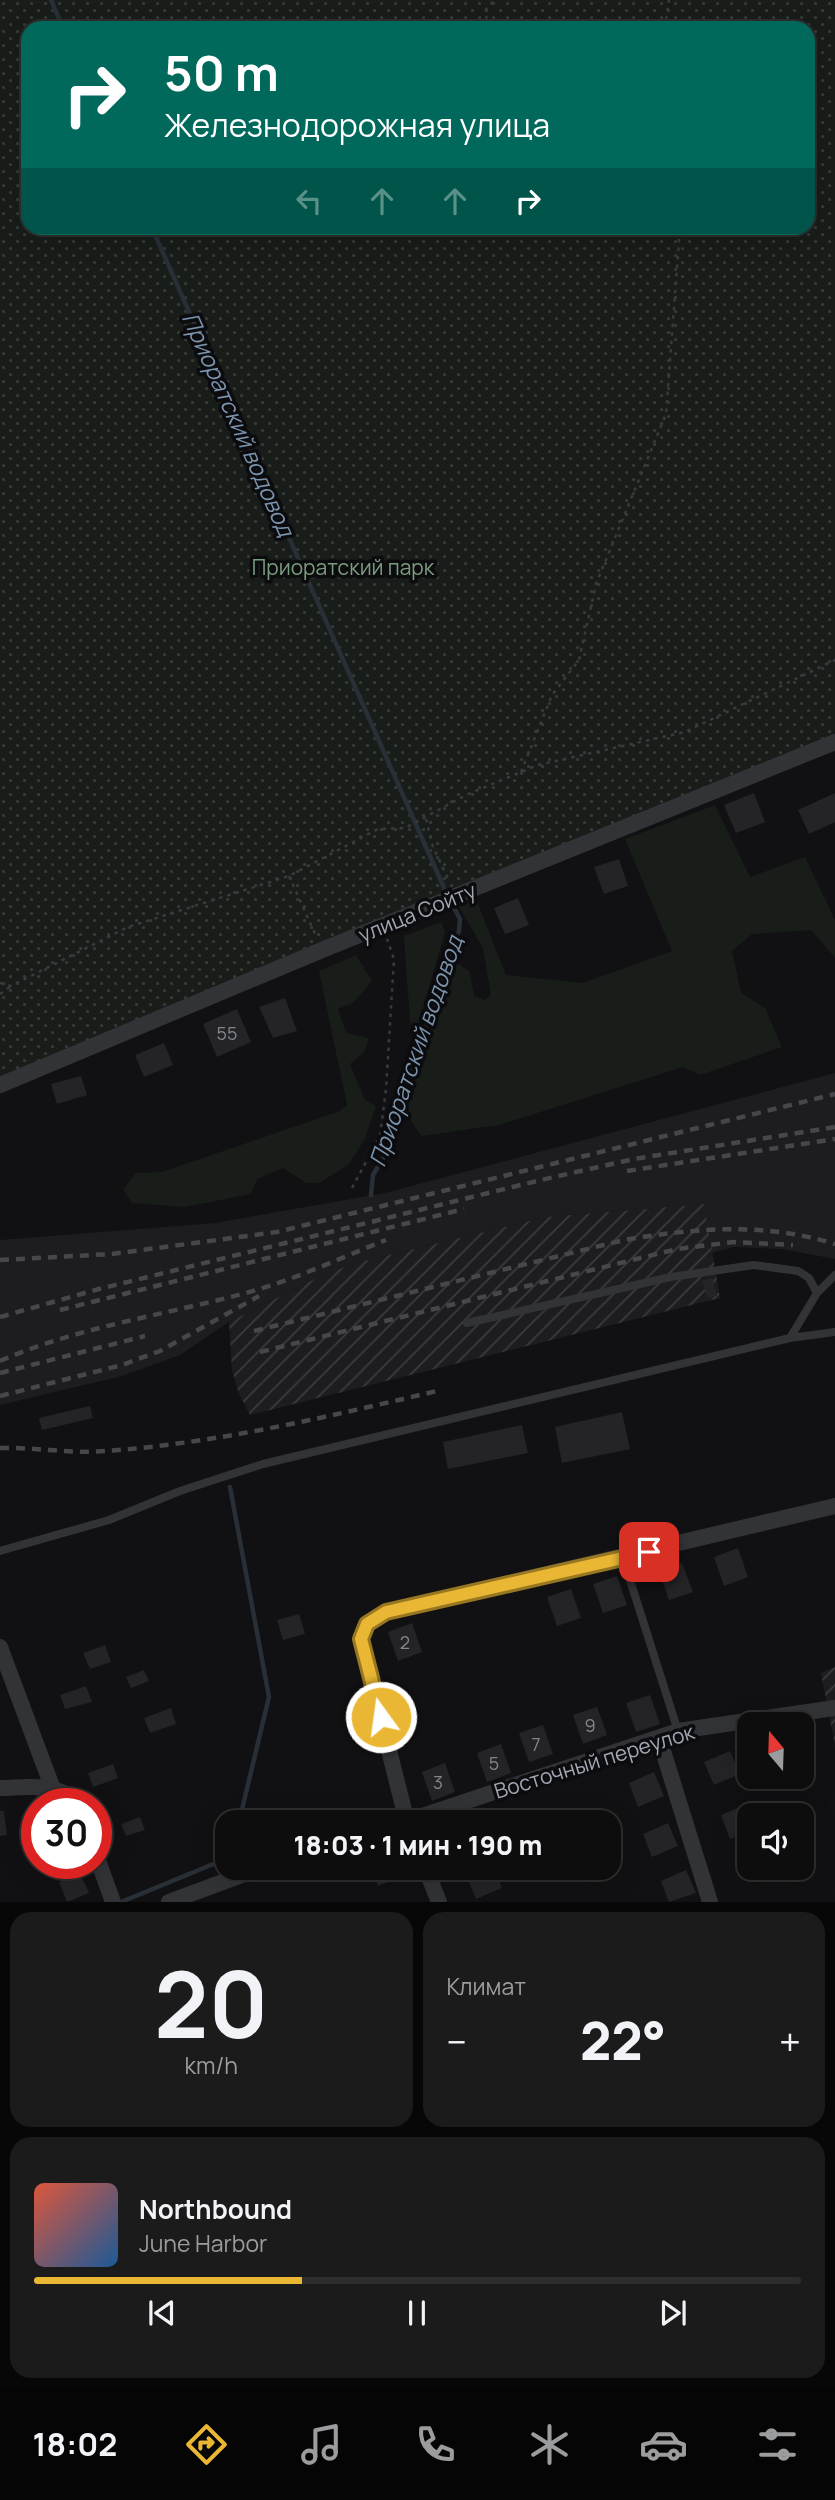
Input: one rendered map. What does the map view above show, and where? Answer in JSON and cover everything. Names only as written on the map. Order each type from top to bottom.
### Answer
[{"type":"street","name":"улица Сойту","points":[[0,1085],[322,950],[835,742]]},
{"type":"street","points":[[403,1810],[361,1639],[367,1624],[386,1612],[835,1506]]},
{"type":"street","points":[[0,1647],[53,1788]]},
{"type":"street","name":"Восточный переулок","points":[[442,1810],[678,1731],[831,1709]]},
{"type":"street","points":[[659,1738],[710,1902]]},
{"type":"street","points":[[0,1788],[21,1788]]},
{"type":"street","points":[[105,1879],[113,1902]]},
{"type":"street","points":[[169,1902],[228,1880]]},
{"type":"street","points":[[430,1880],[439,1902]]},
{"type":"lane","points":[[467,1322],[671,1277],[754,1265],[798,1271],[810,1278],[817,1293]]},
{"type":"lane","points":[[790,1338],[817,1293],[835,1275]]},
{"type":"lane","points":[[0,1551],[108,1520],[180,1491],[263,1464],[790,1338],[835,1332]]},
{"type":"lane","points":[[623,1558],[678,1731]]},
{"type":"path","points":[[486,21],[486,9],[495,0]]},
{"type":"path","points":[[666,21],[669,0]]},
{"type":"path","points":[[521,772],[552,695],[579,660],[596,584],[666,414],[679,235]]},
{"type":"path","points":[[0,994],[128,926],[289,876],[378,829],[405,828],[466,794],[521,772],[549,763],[685,732],[835,660]]},
{"type":"path","points":[[426,818],[433,847],[456,897]]},
{"type":"path","points":[[289,876],[322,950]]},
{"type":"path","points":[[352,1188],[380,1136],[386,1089],[394,959],[383,926]]},
{"type":"path","points":[[0,983],[11,986]]},
{"type":"shaded area","points":[[835,1073],[835,1259],[782,1249],[734,1247],[711,1253],[704,1204],[546,1217],[356,1263],[323,1275],[229,1322],[180,1355],[122,1376],[0,1405],[0,1240],[215,1223],[385,1193]]},
{"type":"shaded area","points":[[704,1204],[720,1298],[250,1415],[239,1394],[232,1370],[229,1322],[323,1275],[356,1263],[546,1217]]},
{"type":"shaded area","points":[[835,1667],[835,1746],[821,1673]]},
{"type":"green space","name":"Приоратский парк","points":[[0,0],[835,0],[835,734],[0,1077]]},
{"type":"green space","points":[[715,805],[750,877],[805,857],[835,920],[835,958],[811,930],[752,934],[732,951],[741,993],[765,1008],[782,1047],[700,1075],[683,1067],[499,1125],[421,1136],[403,1108],[456,962],[470,972],[474,996],[485,1000],[491,995],[483,948],[459,907],[476,899],[506,975],[583,983],[672,951],[625,839]]},
{"type":"green space","points":[[441,922],[445,932],[416,1032],[410,1021],[404,936]]},
{"type":"green space","points":[[356,955],[372,981],[354,1002],[338,1009],[346,1033],[369,1038],[364,1052],[350,1064],[365,1100],[376,1106],[365,1139],[348,1165],[319,1183],[306,1183],[283,1168],[257,1179],[251,1194],[185,1207],[132,1203],[123,1189],[136,1173],[162,1172],[340,1111],[347,1105],[319,971]]},
{"type":"building","points":[[754,793],[765,822],[736,833],[724,805]]},
{"type":"building","points":[[835,793],[835,822],[809,834],[798,810]]},
{"type":"building","points":[[619,859],[628,886],[604,894],[594,867]]},
{"type":"building","points":[[518,898],[529,925],[505,934],[494,908]]},
{"type":"building","points":[[285,998],[297,1031],[273,1038],[259,1007]]},
{"type":"building","points":[[237,1009],[251,1042],[217,1057],[203,1024]]},
{"type":"building","points":[[164,1043],[173,1065],[144,1077],[135,1055]]},
{"type":"building","points":[[81,1076],[87,1095],[57,1104],[51,1084]]},
{"type":"building","points":[[712,1278],[717,1296],[707,1298],[702,1281]]},
{"type":"building","points":[[90,1406],[93,1418],[42,1430],[39,1418]]},
{"type":"building","points":[[622,1412],[630,1449],[562,1463],[555,1427]]},
{"type":"building","points":[[522,1425],[528,1453],[448,1469],[443,1442]]},
{"type":"building","points":[[738,1548],[748,1577],[724,1586],[714,1557]]},
{"type":"building","points":[[682,1563],[693,1592],[669,1600],[659,1571]]},
{"type":"building","points":[[617,1576],[627,1605],[603,1613],[593,1584]]},
{"type":"building","points":[[571,1589],[581,1618],[557,1626],[547,1597]]},
{"type":"building","points":[[299,1614],[305,1634],[283,1640],[277,1620]]},
{"type":"building","points":[[412,1623],[422,1652],[398,1661],[388,1632]]},
{"type":"building","points":[[105,1645],[111,1662],[90,1669],[83,1653]]},
{"type":"building","points":[[144,1670],[149,1681],[131,1688],[126,1677]]},
{"type":"building","points":[[86,1686],[92,1702],[65,1709],[60,1695]]},
{"type":"building","points":[[650,1695],[660,1724],[636,1732],[626,1703]]},
{"type":"building","points":[[597,1707],[607,1735],[583,1744],[573,1715]]},
{"type":"building","points":[[171,1708],[176,1724],[150,1733],[144,1718]]},
{"type":"building","points":[[543,1725],[553,1754],[529,1762],[519,1733]]},
{"type":"building","points":[[501,1744],[511,1773],[487,1782],[477,1753]]},
{"type":"building","points":[[730,1751],[737,1767],[737,1775],[714,1785],[704,1762]]},
{"type":"building","points":[[445,1763],[455,1792],[432,1801],[422,1772]]},
{"type":"building","points":[[113,1764],[118,1778],[93,1787],[88,1773]]},
{"type":"building","points":[[654,1772],[664,1796],[638,1807],[629,1783]]},
{"type":"building","points":[[737,1808],[737,1836],[730,1839],[721,1815]]},
{"type":"building","points":[[0,1811],[4,1811],[7,1835],[0,1836]]},
{"type":"building","points":[[140,1817],[145,1830],[126,1836],[121,1824]]},
{"type":"building","points":[[668,1823],[678,1846],[652,1857],[643,1834]]},
{"type":"building","points":[[686,1870],[696,1893],[669,1902],[661,1881]]},
{"type":"building","points":[[83,1879],[89,1893],[67,1902],[59,1882]]},
{"type":"building","points":[[376,1880],[394,1880],[378,1886]]},
{"type":"building","points":[[468,1880],[499,1880],[502,1888],[476,1899]]},
{"type":"waterway","name":"Приоратский водовод","points":[[51,0],[60,21]]},
{"type":"waterway","name":"Приоратский водовод","points":[[155,235],[445,890]]},
{"type":"waterway","name":"Приоратский водовод","points":[[371,1195],[373,1175],[386,1153],[393,1122],[459,931],[460,919],[454,908]]},
{"type":"waterway","name":"Приоратский водовод","points":[[230,1487],[269,1697],[242,1810]]},
{"type":"waterway","name":"Приоратский водовод","points":[[121,1902],[215,1863]]},
{"type":"railway","points":[[0,1260],[112,1254],[277,1232],[835,1094]]},
{"type":"railway","points":[[0,1317],[99,1289],[541,1180],[634,1159],[835,1127]]},
{"type":"railway","points":[[627,1171],[835,1139]]},
{"type":"railway","points":[[60,1310],[464,1209]]},
{"type":"railway","points":[[254,1331],[624,1240],[677,1232],[756,1230],[782,1232],[835,1244]]},
{"type":"railway","points":[[0,1361],[90,1330],[264,1288],[386,1240]]},
{"type":"railway","points":[[260,1352],[677,1249],[733,1242],[793,1245]]},
{"type":"railway","points":[[0,1396],[122,1365],[160,1351],[259,1296]]},
{"type":"railway","points":[[0,1373],[145,1336]]},
{"type":"railway","points":[[0,1448],[93,1452],[191,1442],[316,1419],[441,1390]]},
{"type":"route","points":[[381,1717],[361,1639],[367,1624],[386,1612],[649,1552]]}]
